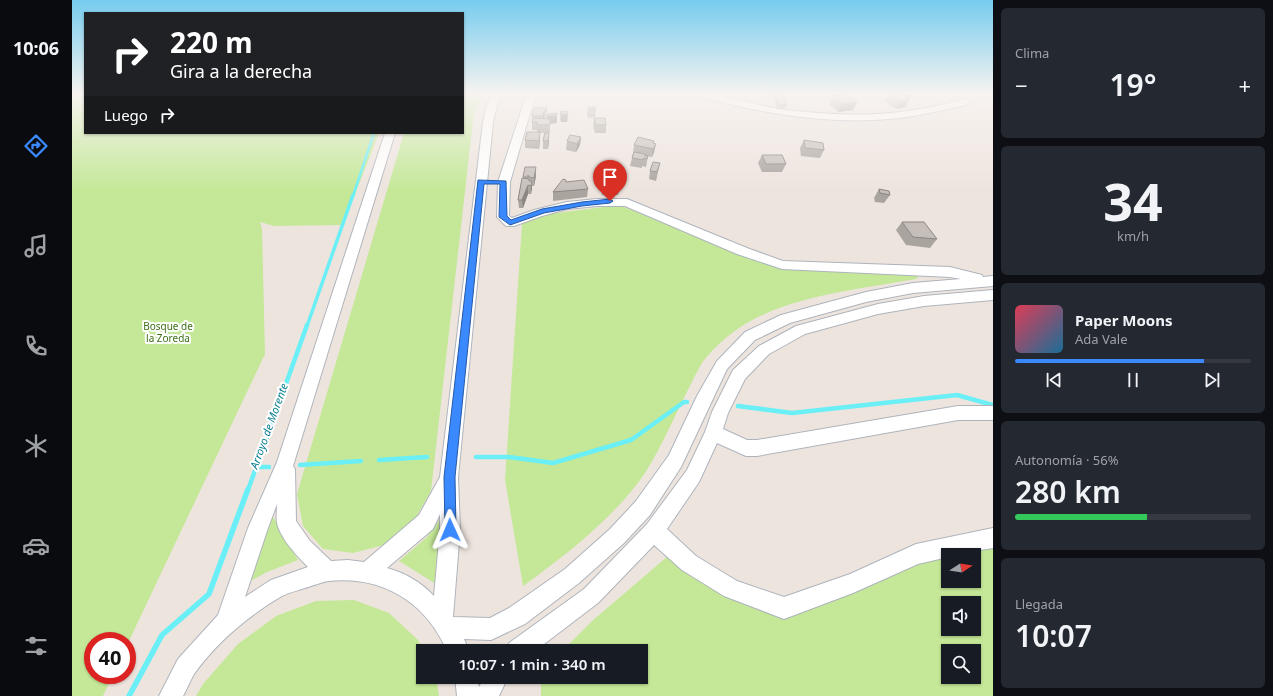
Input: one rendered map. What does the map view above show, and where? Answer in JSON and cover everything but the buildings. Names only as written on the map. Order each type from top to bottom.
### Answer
[{"type":"street","points":[[445,624],[450,530],[449,477],[492,182],[488,125]]},
{"type":"street","points":[[517,125],[492,182],[503,217],[510,223],[542,211],[582,204],[610,201],[626,203],[742,252],[782,265],[950,272],[993,286]]},
{"type":"street","points":[[226,622],[258,528],[286,462],[390,134]]},
{"type":"street","points":[[526,644],[591,596],[654,531],[693,476],[713,433],[720,412],[739,375],[764,350],[801,330],[878,309],[993,286]]},
{"type":"street","points":[[445,624],[491,629],[517,616],[572,576],[617,536],[643,508],[675,461],[702,401],[722,365],[750,336],[786,319],[866,297],[913,288],[993,286]]},
{"type":"street","points":[[713,433],[746,448],[757,448],[958,413],[993,413]]},
{"type":"street","points":[[286,462],[287,524],[303,548],[327,571]]},
{"type":"street","points":[[368,572],[426,522],[449,477]]},
{"type":"street","points":[[654,531],[689,563],[731,589],[784,608],[853,583],[916,554],[993,538]]},
{"type":"street","points":[[171,696],[186,667],[226,622],[278,587],[327,571],[348,570],[368,572],[397,581],[418,594],[445,624],[455,644]]},
{"type":"street","points":[[467,684],[469,696]]},
{"type":"street","points":[[487,696],[493,684]]},
{"type":"green space","name":"Bosque de la Zoreda","points":[[72,125],[84,125],[84,134],[379,134],[343,225],[274,226],[260,222],[262,229],[265,354],[133,632],[84,632],[84,684],[109,684],[103,696],[72,696]]},
{"type":"green space","points":[[464,125],[472,125],[431,491],[415,519],[388,544],[353,553],[323,549],[303,526],[297,494],[404,134],[464,134]]},
{"type":"green space","points":[[619,205],[770,266],[780,268],[918,275],[918,277],[916,279],[848,290],[801,301],[758,317],[729,335],[702,363],[658,452],[645,473],[620,505],[605,520],[556,562],[523,586],[505,480],[522,224],[542,215]]},
{"type":"green space","points":[[445,512],[436,584],[399,561],[427,537]]},
{"type":"green space","points":[[272,515],[298,560],[267,572],[247,583]]},
{"type":"green space","points":[[993,538],[993,696],[541,696],[541,684],[648,684],[648,644],[569,644],[592,621],[675,550],[784,608],[941,555],[941,588],[981,588],[981,548],[963,548]]},
{"type":"green space","points":[[354,600],[389,613],[418,640],[420,644],[416,644],[416,684],[437,684],[439,696],[196,696],[203,684],[238,644],[276,616],[316,601]]},
{"type":"waterway","name":"Arroyo de Morente","points":[[353,196],[374,134]]},
{"type":"waterway","name":"Arroyo de Morente","points":[[307,326],[353,195]]},
{"type":"waterway","name":"Arroyo de Morente","points":[[256,467],[307,325]]},
{"type":"waterway","points":[[738,406],[792,413],[957,395],[993,405]]},
{"type":"waterway","points":[[476,457],[509,457],[553,463],[631,440],[684,402],[687,402]]},
{"type":"waterway","points":[[379,460],[427,457]]},
{"type":"waterway","points":[[300,465],[361,461]]},
{"type":"waterway","name":"Arroyo de Morente","points":[[248,490],[256,467]]},
{"type":"waterway","points":[[256,467],[269,467]]},
{"type":"waterway","name":"Arroyo de Morente","points":[[129,696],[162,635],[209,594],[248,489]]},
{"type":"route","points":[[450,530],[449,477],[481,182],[504,182],[503,217],[510,223],[542,211],[610,201]]}]
